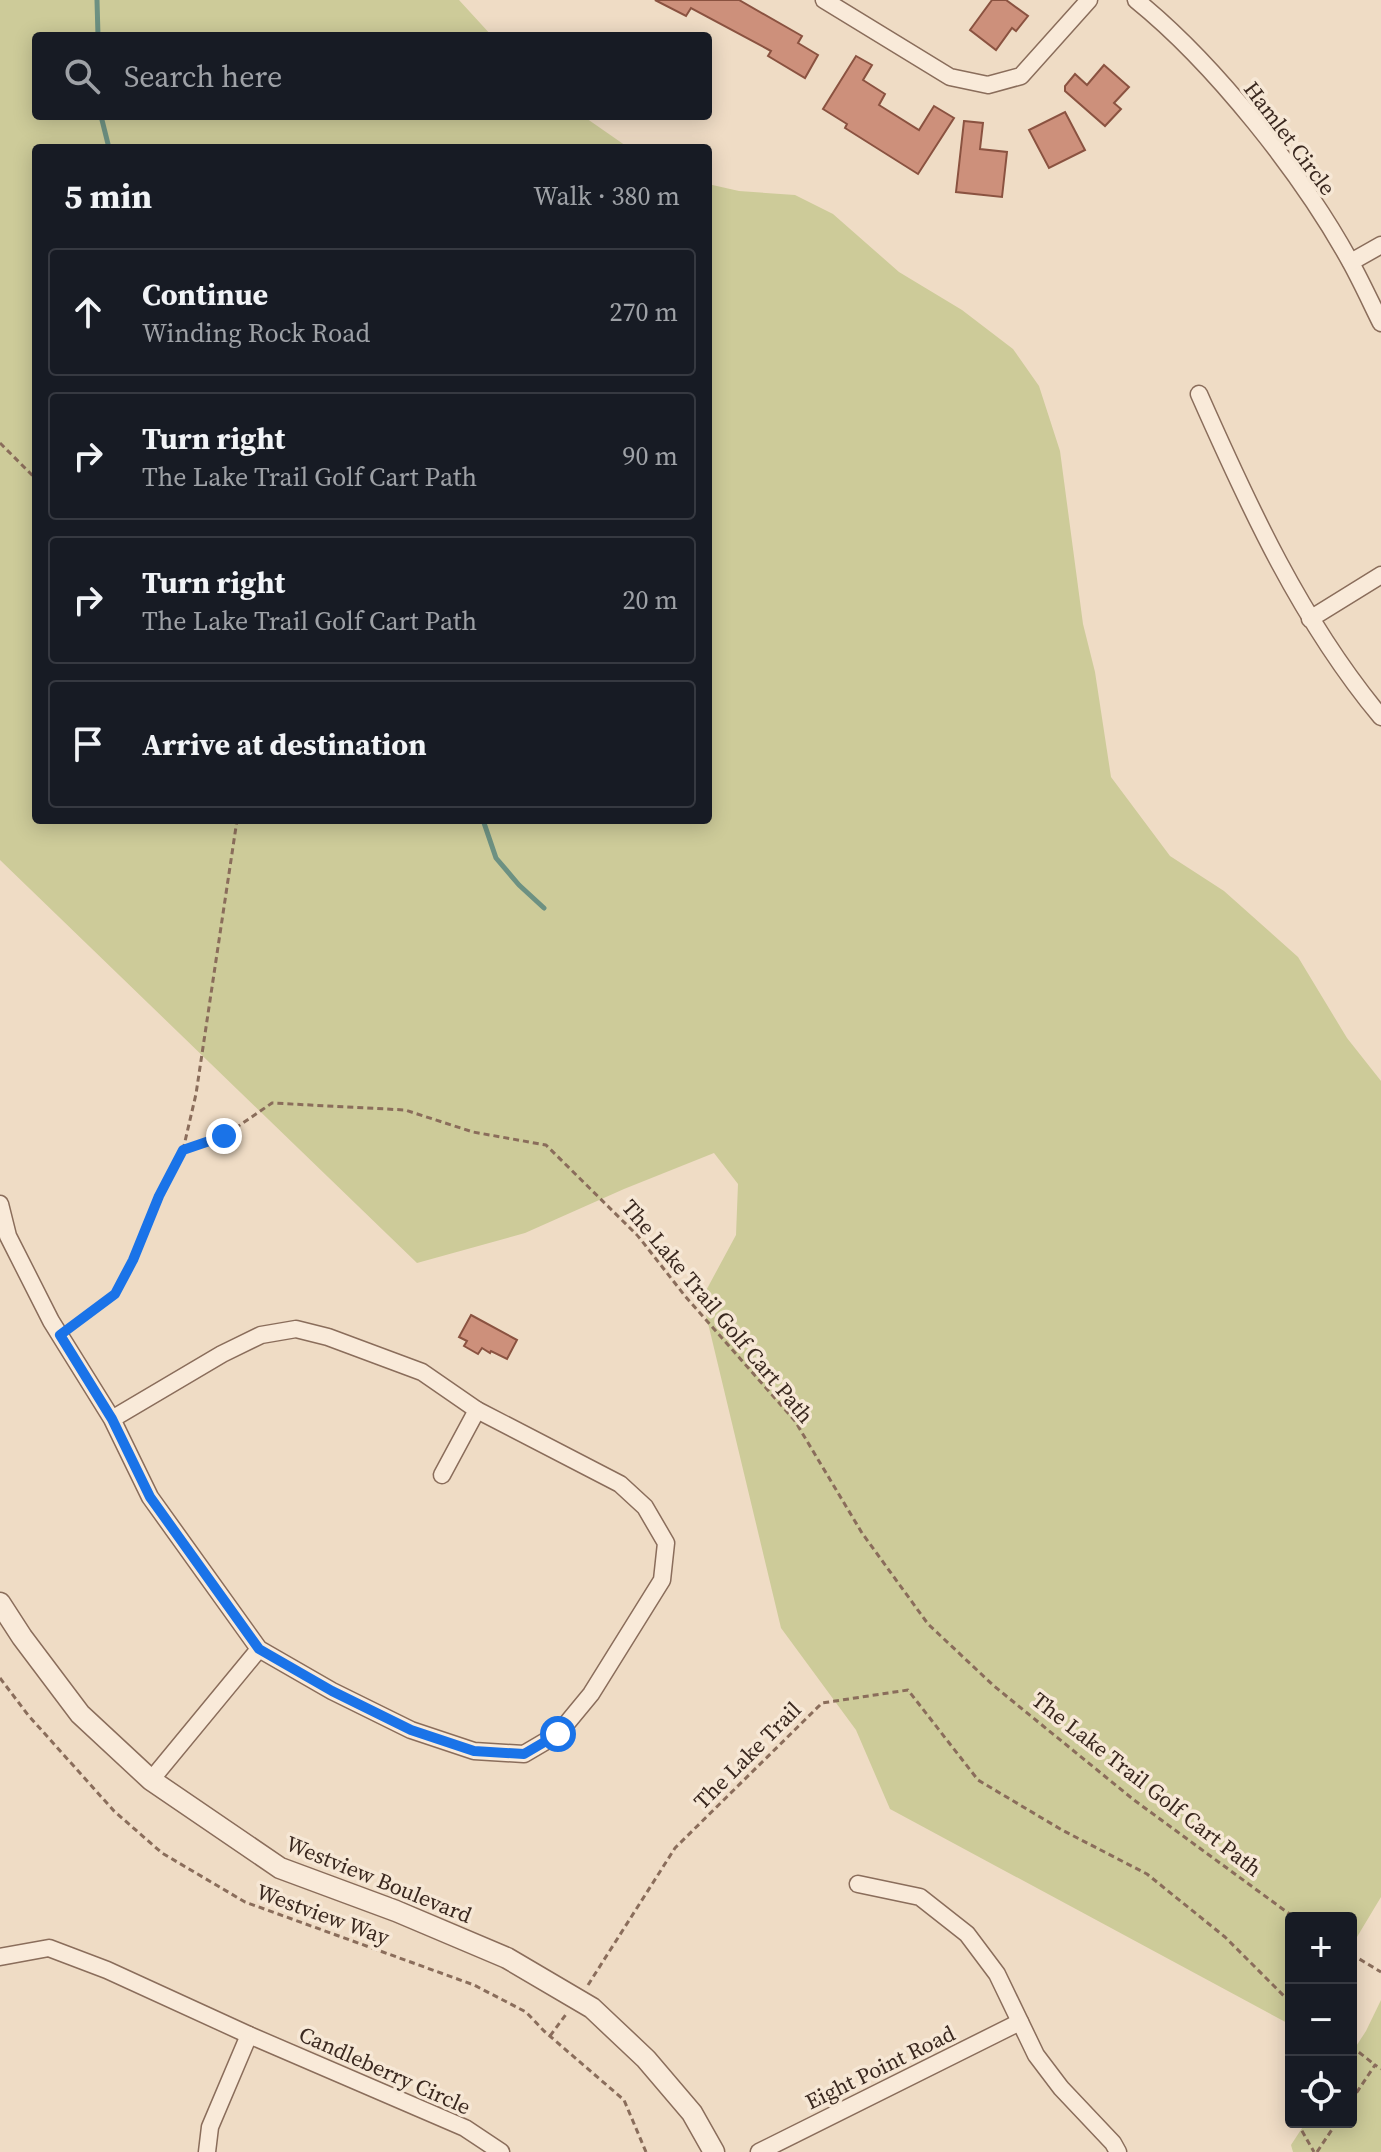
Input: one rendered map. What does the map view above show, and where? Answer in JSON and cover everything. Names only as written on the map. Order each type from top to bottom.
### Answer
[{"type":"street","points":[[824,0],[950,77],[988,85],[1021,76],[1089,0]]},
{"type":"street","name":"Hamlet Circle","points":[[1136,0],[1169,27],[1239,105],[1296,177],[1351,262],[1381,323]]},
{"type":"street","points":[[1351,262],[1381,245]]},
{"type":"street","points":[[1199,394],[1252,516],[1310,619],[1353,684],[1381,717]]},
{"type":"street","points":[[1310,619],[1381,575]]},
{"type":"street","points":[[0,1204],[8,1236],[60,1335],[112,1419],[150,1497],[259,1649],[332,1691],[411,1730],[474,1751],[524,1754],[558,1734],[591,1694],[662,1580],[666,1543],[645,1507],[620,1484],[477,1410],[422,1372],[328,1337],[296,1329],[261,1335],[222,1354],[112,1419]]},
{"type":"street","points":[[442,1475],[477,1410]]},
{"type":"street","name":"Westview Boulevard","points":[[0,1603],[80,1714],[151,1780],[280,1868],[396,1911],[507,1958],[592,2008],[646,2059],[692,2113],[714,2152]]},
{"type":"street","points":[[151,1780],[259,1649]]},
{"type":"street","points":[[858,1884],[920,1897],[967,1934],[997,1974],[1036,2055],[1118,2152]]},
{"type":"street","name":"Candleberry Circle","points":[[0,1957],[49,1948],[107,1970],[465,2128],[501,2152]]},
{"type":"street","name":"Eight Point Road","points":[[759,2152],[1020,2022]]},
{"type":"street","points":[[207,2152],[210,2127],[249,2035]]},
{"type":"path","points":[[0,443],[32,475]]},
{"type":"path","points":[[60,1335],[115,1294],[183,1150],[196,1094],[236,824]]},
{"type":"path","name":"The Lake Trail Golf Cart Path","points":[[183,1150],[224,1136],[272,1103],[405,1110],[473,1132],[546,1145],[638,1236],[685,1296],[795,1421],[862,1533],[928,1624],[994,1686],[1134,1800],[1287,1912]]},
{"type":"path","name":"Westview Way","points":[[0,1678],[28,1715],[114,1811],[162,1853],[245,1902],[474,1985],[526,2012],[624,2100],[646,2152]]},
{"type":"path","name":"The Lake Trail","points":[[550,2036],[578,1999],[675,1848],[822,1703],[908,1690],[978,1780],[1062,1830],[1147,1874],[1225,1937],[1285,1994]]},
{"type":"path","points":[[1357,1958],[1381,1972]]},
{"type":"path","points":[[1357,2051],[1381,2069]]},
{"type":"path","points":[[1357,2092],[1375,2065]]},
{"type":"path","points":[[1301,2128],[1315,2152],[1333,2128]]},
{"type":"shaded area","points":[[0,0],[459,0],[488,32],[32,32],[32,120],[589,120],[623,144],[32,144],[32,824],[712,824],[712,185],[739,191],[795,195],[833,214],[899,272],[962,310],[1013,349],[1039,386],[1060,451],[1083,624],[1095,672],[1111,777],[1170,856],[1224,891],[1298,957],[1347,1038],[1381,1081],[1381,1897],[1357,1937],[1357,1912],[1285,1912],[1285,2022],[890,1809],[856,1730],[781,1628],[702,1298],[736,1235],[738,1184],[714,1153],[525,1233],[417,1263],[0,860]]},
{"type":"shaded area","points":[[1381,2000],[1381,2152],[1293,2152],[1291,2145],[1302,2128],[1357,2128],[1357,2045]]},
{"type":"building","points":[[655,0],[739,0],[802,36],[798,43],[818,55],[805,78],[768,56],[771,51],[691,8],[686,16]]},
{"type":"building","points":[[992,0],[1006,0],[1028,16],[1016,31],[1012,28],[996,50],[970,30]]},
{"type":"building","points":[[856,56],[872,65],[863,80],[885,94],[879,105],[919,130],[934,106],[954,118],[918,174],[845,128],[847,124],[823,109]]},
{"type":"building","points":[[1104,65],[1129,87],[1114,103],[1121,109],[1105,126],[1065,91],[1065,86],[1075,74],[1087,85]]},
{"type":"building","points":[[1065,112],[1085,150],[1049,168],[1029,130]]},
{"type":"building","points":[[964,121],[983,123],[980,149],[1007,152],[1002,197],[956,192]]},
{"type":"building","points":[[471,1315],[517,1340],[507,1359],[482,1348],[478,1354],[464,1346],[467,1341],[459,1337]]},
{"type":"waterway","points":[[97,0],[98,32]]},
{"type":"waterway","points":[[102,120],[108,144]]},
{"type":"waterway","points":[[484,824],[496,858],[544,908]]},
{"type":"route","points":[[224,1136],[183,1150],[115,1294],[60,1335],[112,1419],[150,1497],[259,1649],[332,1691],[411,1730],[474,1751],[524,1754],[558,1734]]}]
